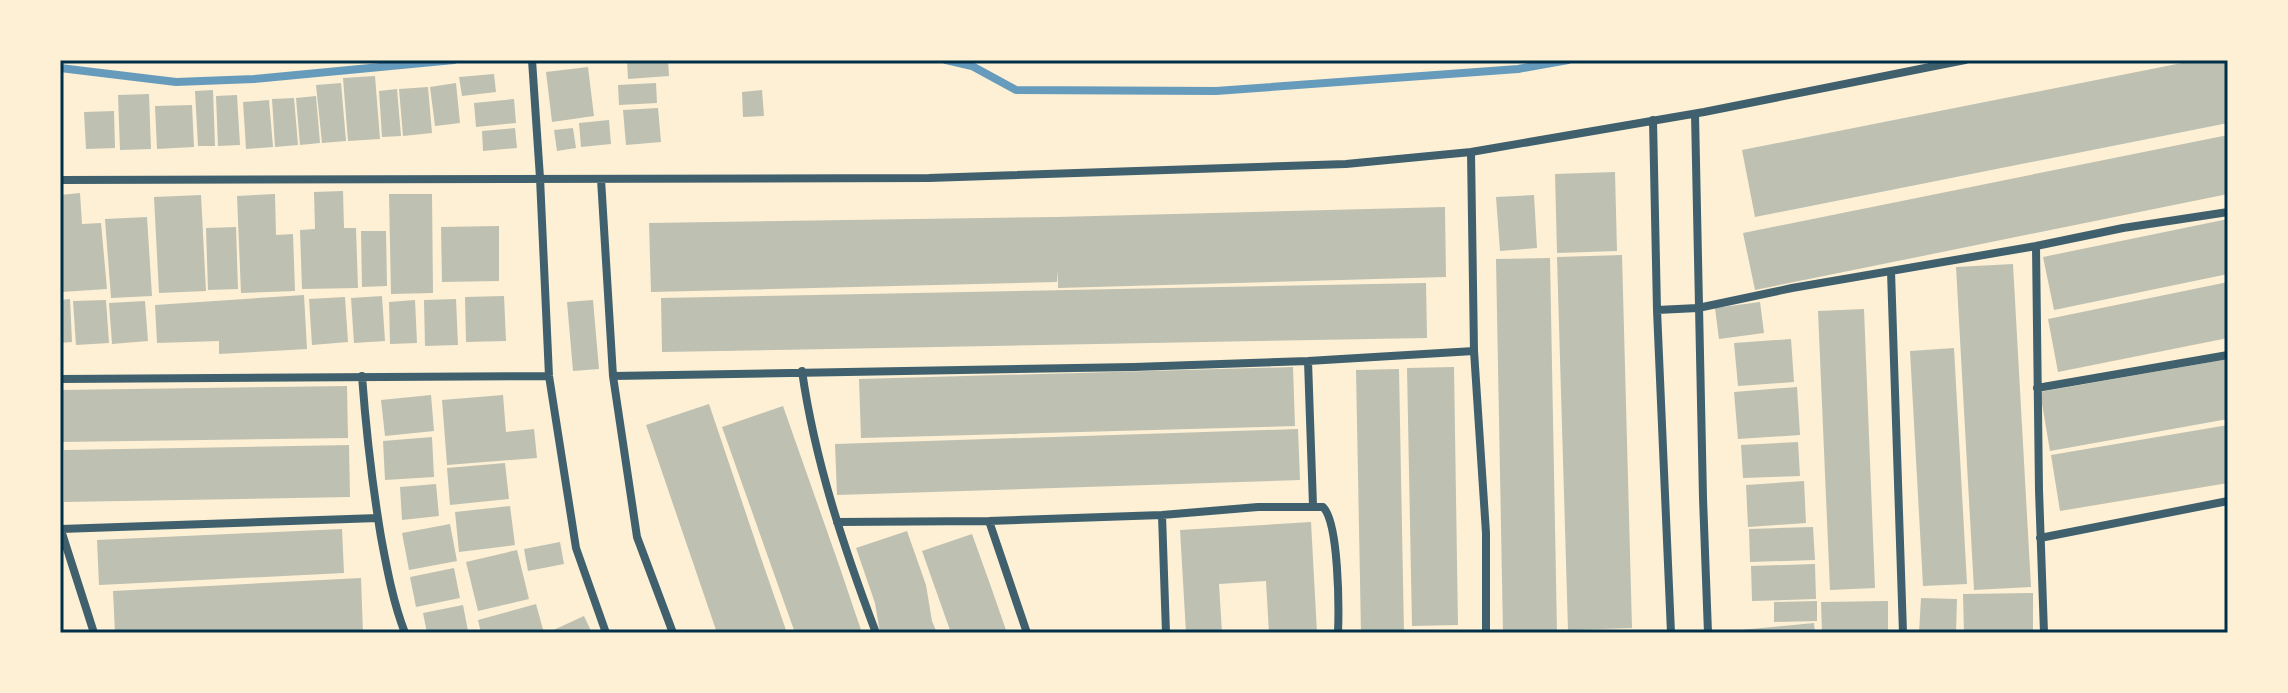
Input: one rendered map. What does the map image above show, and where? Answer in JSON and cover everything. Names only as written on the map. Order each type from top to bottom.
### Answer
[{"type":"street","points":[[532,60],[549,376],[576,548],[606,633]]},
{"type":"street","points":[[60,180],[915,178],[1314,166],[1471,152],[1695,114],[1965,60]]},
{"type":"street","points":[[1695,114],[1708,633]]},
{"type":"street","points":[[1653,120],[1657,310],[1671,633]]},
{"type":"street","points":[[1471,152],[1474,351],[1485,517],[1486,633]]},
{"type":"street","points":[[601,179],[613,376],[637,537],[673,633]]},
{"type":"street","points":[[1657,310],[1698,308],[2123,228],[2228,212]]},
{"type":"street","points":[[2036,246],[2044,633]]},
{"type":"street","points":[[1891,271],[1903,633]]},
{"type":"street","points":[[613,376],[1134,367],[1474,351]]},
{"type":"street","points":[[2037,388],[2228,355]]},
{"type":"street","points":[[1308,361],[1313,506]]},
{"type":"street","points":[[802,371],[817,451],[837,522],[876,633]]},
{"type":"street","points":[[362,376],[366,441],[388,578],[405,633]]},
{"type":"street","points":[[60,379],[549,376]]},
{"type":"street","points":[[2040,538],[2228,501]]},
{"type":"street","points":[[837,522],[989,521],[1162,515],[1258,507],[1323,507],[1332,523],[1339,601],[1338,633]]},
{"type":"street","points":[[1162,515],[1166,633]]},
{"type":"street","points":[[94,633],[61,528],[378,518]]},
{"type":"street","points":[[989,521],[1027,633]]},
{"type":"building","points":[[627,60],[668,60],[669,76],[628,79]]},
{"type":"building","points":[[2197,60],[2228,60],[2228,123],[1755,217],[1742,150]]},
{"type":"building","points":[[588,67],[594,116],[552,122],[546,72]]},
{"type":"building","points":[[494,74],[496,92],[462,96],[459,77]]},
{"type":"building","points":[[375,76],[380,139],[348,141],[343,78]]},
{"type":"building","points":[[341,83],[346,141],[322,143],[316,85]]},
{"type":"building","points":[[456,83],[460,123],[435,126],[430,87]]},
{"type":"building","points":[[656,83],[657,103],[619,105],[618,85]]},
{"type":"building","points":[[428,87],[432,133],[403,136],[399,89]]},
{"type":"building","points":[[397,89],[401,136],[382,137],[379,91]]},
{"type":"building","points":[[213,90],[215,146],[198,146],[195,91]]},
{"type":"building","points":[[762,90],[764,116],[743,117],[742,92]]},
{"type":"building","points":[[149,94],[151,149],[120,150],[118,95]]},
{"type":"building","points":[[237,95],[240,145],[218,146],[216,96]]},
{"type":"building","points":[[316,96],[320,143],[300,145],[296,98]]},
{"type":"building","points":[[294,98],[298,145],[275,147],[272,99]]},
{"type":"building","points":[[514,99],[516,123],[476,127],[474,103]]},
{"type":"building","points":[[269,100],[273,147],[246,149],[243,102]]},
{"type":"building","points":[[192,105],[194,147],[157,149],[155,106]]},
{"type":"building","points":[[658,108],[661,142],[626,145],[623,110]]},
{"type":"building","points":[[114,111],[115,148],[86,149],[84,112]]},
{"type":"building","points":[[609,120],[611,144],[581,147],[579,123]]},
{"type":"building","points":[[515,128],[517,148],[483,151],[482,131]]},
{"type":"building","points":[[573,128],[576,148],[557,151],[554,130]]},
{"type":"building","points":[[2228,135],[2228,194],[1755,290],[1743,233]]},
{"type":"building","points":[[1615,172],[1617,251],[1557,253],[1555,174]]},
{"type":"building","points":[[343,191],[344,228],[356,228],[358,288],[302,289],[300,230],[315,229],[314,192]]},
{"type":"building","points":[[80,193],[82,224],[101,223],[107,289],[61,292],[60,195]]},
{"type":"building","points":[[275,194],[276,235],[293,234],[295,291],[241,293],[237,196]]},
{"type":"building","points":[[389,194],[432,194],[433,293],[391,294]]},
{"type":"building","points":[[201,195],[206,291],[159,293],[154,197]]},
{"type":"building","points":[[1534,195],[1537,248],[1500,251],[1496,197]]},
{"type":"building","points":[[1445,207],[1446,277],[1058,288],[1058,270],[1057,282],[651,292],[649,223]]},
{"type":"building","points":[[147,217],[152,296],[111,298],[105,219]]},
{"type":"building","points":[[2228,219],[2228,274],[2054,310],[2043,257]]},
{"type":"building","points":[[499,226],[499,281],[442,282],[441,227]]},
{"type":"building","points":[[236,227],[238,289],[208,290],[206,228]]},
{"type":"building","points":[[361,231],[386,231],[387,286],[362,287]]},
{"type":"building","points":[[1622,255],[1632,628],[1568,630],[1557,257]]},
{"type":"building","points":[[1550,258],[1557,633],[1503,633],[1496,259]]},
{"type":"building","points":[[2013,264],[2031,587],[1974,590],[1956,267]]},
{"type":"building","points":[[2228,282],[2228,338],[2058,372],[2048,319]]},
{"type":"building","points":[[1426,283],[1427,338],[662,352],[661,298]]},
{"type":"building","points":[[304,295],[307,349],[219,354],[219,341],[157,343],[155,305]]},
{"type":"building","points":[[382,296],[385,341],[354,343],[351,298]]},
{"type":"building","points":[[504,296],[506,341],[466,342],[465,297]]},
{"type":"building","points":[[345,297],[348,342],[312,345],[309,299]]},
{"type":"building","points":[[70,299],[72,342],[60,343],[60,300]]},
{"type":"building","points":[[456,299],[458,345],[425,346],[424,300]]},
{"type":"building","points":[[106,300],[109,343],[76,345],[73,301]]},
{"type":"building","points":[[415,300],[417,343],[390,344],[389,302]]},
{"type":"building","points":[[593,300],[599,369],[573,371],[567,302]]},
{"type":"building","points":[[145,301],[148,341],[112,344],[109,303]]},
{"type":"building","points":[[1760,302],[1764,333],[1719,339],[1715,308]]},
{"type":"building","points":[[1864,309],[1875,588],[1830,590],[1818,311]]},
{"type":"building","points":[[1791,339],[1794,382],[1738,386],[1734,343]]},
{"type":"building","points":[[1954,348],[1967,584],[1923,586],[1910,351]]},
{"type":"building","points":[[2228,359],[2228,419],[2050,451],[2040,392]]},
{"type":"building","points":[[1293,367],[1295,426],[861,438],[859,379]]},
{"type":"building","points":[[1454,367],[1458,625],[1412,626],[1407,368]]},
{"type":"building","points":[[1399,369],[1404,633],[1361,633],[1356,370]]},
{"type":"building","points":[[347,386],[348,438],[60,442],[60,390]]},
{"type":"building","points":[[1797,387],[1800,435],[1738,439],[1734,392]]},
{"type":"building","points":[[431,395],[434,431],[385,436],[381,400]]},
{"type":"building","points":[[503,395],[506,432],[534,429],[537,458],[447,465],[442,400]]},
{"type":"building","points":[[709,404],[787,633],[717,633],[646,425]]},
{"type":"building","points":[[783,406],[862,633],[795,633],[722,427]]},
{"type":"building","points":[[2228,425],[2228,483],[2060,511],[2051,455]]},
{"type":"building","points":[[1298,429],[1300,480],[837,495],[835,444]]},
{"type":"building","points":[[432,437],[434,477],[385,480],[383,441]]},
{"type":"building","points":[[1798,442],[1800,476],[1743,478],[1741,445]]},
{"type":"building","points":[[349,445],[350,497],[64,502],[64,450]]},
{"type":"building","points":[[505,463],[509,499],[450,505],[447,468]]},
{"type":"building","points":[[1804,481],[1806,523],[1748,527],[1746,485]]},
{"type":"building","points":[[436,484],[439,516],[402,520],[400,487]]},
{"type":"building","points":[[510,506],[515,545],[459,552],[455,512]]},
{"type":"building","points":[[1311,522],[1317,633],[1269,633],[1266,581],[1219,584],[1222,633],[1186,633],[1180,530]]},
{"type":"building","points":[[450,524],[457,561],[409,570],[402,533]]},
{"type":"building","points":[[1813,527],[1815,560],[1750,562],[1749,529]]},
{"type":"building","points":[[342,529],[344,573],[99,585],[97,540]]},
{"type":"building","points":[[907,531],[926,585],[937,633],[880,633],[875,603],[856,548]]},
{"type":"building","points":[[972,534],[1007,633],[951,633],[922,551]]},
{"type":"building","points":[[560,542],[564,564],[528,571],[524,549]]},
{"type":"building","points":[[517,550],[529,599],[478,611],[466,562]]},
{"type":"building","points":[[1815,564],[1816,599],[1752,601],[1751,566]]},
{"type":"building","points":[[454,568],[460,598],[416,607],[410,577]]},
{"type":"building","points":[[361,578],[363,633],[115,633],[113,591]]},
{"type":"building","points":[[2033,593],[2033,633],[1964,633],[1963,594]]},
{"type":"building","points":[[1921,598],[1957,599],[1956,633],[1919,633]]},
{"type":"building","points":[[1817,601],[1817,621],[1774,622],[1774,602]]},
{"type":"building","points":[[1888,601],[1888,633],[1822,633],[1821,602]]},
{"type":"building","points":[[536,604],[544,633],[481,633],[478,620]]},
{"type":"building","points":[[463,605],[468,631],[427,633],[423,613]]},
{"type":"building","points":[[584,616],[592,633],[547,633]]},
{"type":"building","points":[[1814,623],[1815,633],[1730,633],[1730,631]]},
{"type":"waterway","points":[[60,68],[176,82],[254,79],[454,60]]},
{"type":"waterway","points":[[946,60],[972,66],[1016,90],[1216,91],[1518,69],[1568,60]]}]
